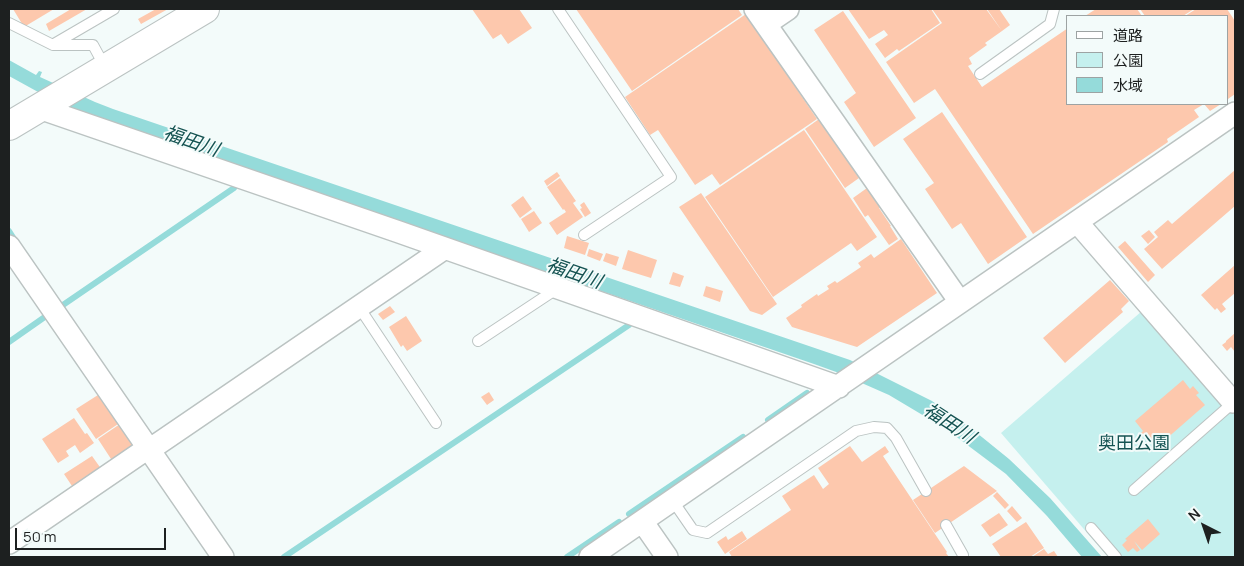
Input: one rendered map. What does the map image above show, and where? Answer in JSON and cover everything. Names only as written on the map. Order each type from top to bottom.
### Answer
[{"type":"street","points":[[9,126],[205,9]]},
{"type":"street","points":[[788,9],[760,16],[960,302]]},
{"type":"street","points":[[41,106],[841,385]]},
{"type":"street","points":[[590,557],[1235,113]]},
{"type":"street","points":[[1077,222],[1234,402]]},
{"type":"street","points":[[9,246],[223,557]]},
{"type":"street","points":[[9,543],[445,248]]},
{"type":"street","points":[[642,521],[667,557]]},
{"type":"lane","points":[[53,45],[114,9]]},
{"type":"lane","points":[[558,9],[670,177],[584,234]]},
{"type":"lane","points":[[980,74],[1050,24],[1054,9]]},
{"type":"lane","points":[[9,23],[53,45],[93,45],[106,68]]},
{"type":"lane","points":[[478,341],[559,288]]},
{"type":"lane","points":[[359,307],[436,423]]},
{"type":"lane","points":[[1134,490],[1234,402]]},
{"type":"lane","points":[[673,500],[693,530],[706,533],[856,431],[874,427],[887,428],[896,438],[926,491]]},
{"type":"lane","points":[[946,525],[963,557]]},
{"type":"lane","points":[[1091,528],[1116,557]]},
{"type":"green space","name":"奥田公園","points":[[1142,311],[1235,392],[1235,557],[1108,557],[1001,433]]},
{"type":"water","name":"福田川","points":[[9,60],[36,75],[39,71],[42,72],[40,77],[113,109],[850,360],[932,401],[972,429],[1009,459],[1050,498],[1102,557],[1082,557],[1047,516],[1006,474],[946,429],[889,395],[814,364],[87,115],[49,98],[9,76]]},
{"type":"building","points":[[13,9],[54,9],[24,27]]},
{"type":"building","points":[[71,9],[87,9],[49,31],[46,24]]},
{"type":"building","points":[[156,9],[168,9],[141,24],[138,19]]},
{"type":"building","points":[[472,9],[519,9],[532,28],[508,44],[501,34],[493,39]]},
{"type":"building","points":[[576,9],[738,9],[742,15],[632,91]]},
{"type":"building","points":[[848,9],[931,9],[940,23],[899,51],[897,49],[885,58],[875,44],[888,35],[884,30],[869,39]]},
{"type":"building","points":[[932,9],[986,9],[1002,31],[969,58],[972,64],[968,66],[982,87],[1066,29],[1066,105],[1202,105],[1194,110],[1199,117],[1167,139],[1168,142],[1033,234],[935,89],[914,103],[886,62],[942,23]]},
{"type":"building","points":[[987,9],[999,9],[1010,25],[1002,31]]},
{"type":"building","points":[[1096,9],[1137,9],[1141,15],[1087,15]]},
{"type":"building","points":[[1140,9],[1194,9],[1185,15],[1144,15]]},
{"type":"building","points":[[1196,9],[1227,9],[1235,21],[1235,94],[1229,98],[1229,15],[1187,15]]},
{"type":"building","points":[[843,11],[916,118],[874,147],[844,102],[856,93],[814,30]]},
{"type":"building","points":[[746,14],[817,119],[720,185],[712,174],[695,185],[658,130],[650,135],[625,97]]},
{"type":"building","points":[[1205,105],[1219,105],[1210,111]]},
{"type":"building","points":[[942,112],[1027,237],[988,264],[961,223],[952,229],[925,189],[934,183],[903,139]]},
{"type":"building","points":[[819,119],[859,178],[845,188],[805,129]]},
{"type":"building","points":[[804,130],[877,237],[857,251],[851,243],[773,297],[705,197]]},
{"type":"building","points":[[1235,170],[1235,206],[1162,269],[1144,249],[1158,237],[1154,232],[1168,220],[1172,224]]},
{"type":"building","points":[[557,172],[560,176],[547,186],[544,181]]},
{"type":"building","points":[[560,178],[576,201],[573,203],[583,217],[557,235],[549,223],[566,212],[547,187]]},
{"type":"building","points":[[867,188],[898,239],[889,245],[868,215],[865,217],[853,198]]},
{"type":"building","points":[[701,193],[777,304],[762,315],[750,311],[679,207]]},
{"type":"building","points":[[523,196],[532,209],[520,218],[511,205]]},
{"type":"building","points":[[584,202],[591,213],[585,217],[580,209],[582,208],[580,205]]},
{"type":"building","points":[[534,211],[542,223],[529,232],[521,219]]},
{"type":"building","points":[[1149,230],[1155,237],[1148,244],[1141,236]]},
{"type":"building","points":[[567,236],[589,243],[585,255],[564,248]]},
{"type":"building","points":[[901,239],[937,293],[857,347],[792,327],[786,318],[802,307],[801,305],[817,294],[818,296],[829,289],[827,286],[835,281],[837,283],[861,267],[858,263],[871,254],[874,258]]},
{"type":"building","points":[[1125,241],[1155,275],[1148,282],[1118,247]]},
{"type":"building","points":[[589,249],[603,254],[600,261],[587,256]]},
{"type":"building","points":[[628,250],[657,260],[651,278],[622,269]]},
{"type":"building","points":[[606,253],[619,257],[616,266],[603,261]]},
{"type":"building","points":[[1235,265],[1235,293],[1222,304],[1226,309],[1221,313],[1217,308],[1215,310],[1201,295]]},
{"type":"building","points":[[673,272],[684,276],[680,287],[669,284]]},
{"type":"building","points":[[1110,280],[1129,301],[1121,309],[1123,312],[1065,363],[1043,338]]},
{"type":"building","points":[[706,286],[723,291],[720,302],[703,296]]},
{"type":"building","points":[[390,306],[395,312],[383,320],[378,314]]},
{"type":"building","points":[[406,316],[422,341],[407,351],[403,345],[401,347],[389,327]]},
{"type":"building","points":[[1235,333],[1235,352],[1231,347],[1227,351],[1222,345]]},
{"type":"building","points":[[1183,380],[1190,389],[1193,386],[1199,393],[1196,395],[1205,405],[1157,447],[1149,438],[1147,440],[1141,433],[1143,431],[1135,421]]},
{"type":"building","points":[[489,392],[494,400],[487,405],[481,397]]},
{"type":"building","points":[[98,395],[102,396],[105,400],[103,402],[118,424],[96,439],[76,409]]},
{"type":"building","points":[[74,418],[94,443],[80,453],[75,445],[66,451],[69,456],[58,463],[42,439]]},
{"type":"building","points":[[120,424],[133,443],[128,452],[113,462],[98,439]]},
{"type":"building","points":[[850,446],[862,462],[885,446],[889,452],[883,456],[949,557],[732,557],[729,552],[791,510],[782,496],[814,475],[823,489],[829,484],[818,468]]},
{"type":"building","points":[[92,456],[102,470],[74,489],[64,474]]},
{"type":"building","points":[[964,466],[997,491],[935,533],[913,500]]},
{"type":"building","points":[[997,492],[1009,505],[1005,509],[993,496]]},
{"type":"building","points":[[1012,506],[1022,518],[1017,522],[1007,511]]},
{"type":"building","points":[[999,513],[1008,525],[990,537],[981,525]]},
{"type":"building","points":[[1148,519],[1160,534],[1142,550],[1134,541],[1140,550],[1137,552],[1133,548],[1128,552],[1122,545],[1127,540],[1125,539]]},
{"type":"building","points":[[1026,522],[1044,548],[1030,557],[1001,557],[992,544]]},
{"type":"building","points":[[742,531],[747,539],[725,554],[717,542],[726,536],[728,540]]},
{"type":"building","points":[[1044,549],[1048,554],[1054,551],[1058,557],[1032,557]]},
{"type":"waterway","points":[[60,307],[234,188]]},
{"type":"waterway","points":[[9,231],[16,242]]},
{"type":"waterway","points":[[9,342],[49,314]]},
{"type":"waterway","points":[[284,557],[629,325]]},
{"type":"waterway","points":[[768,420],[807,393]]},
{"type":"waterway","points":[[629,514],[743,437]]},
{"type":"waterway","points":[[567,557],[619,522]]}]
